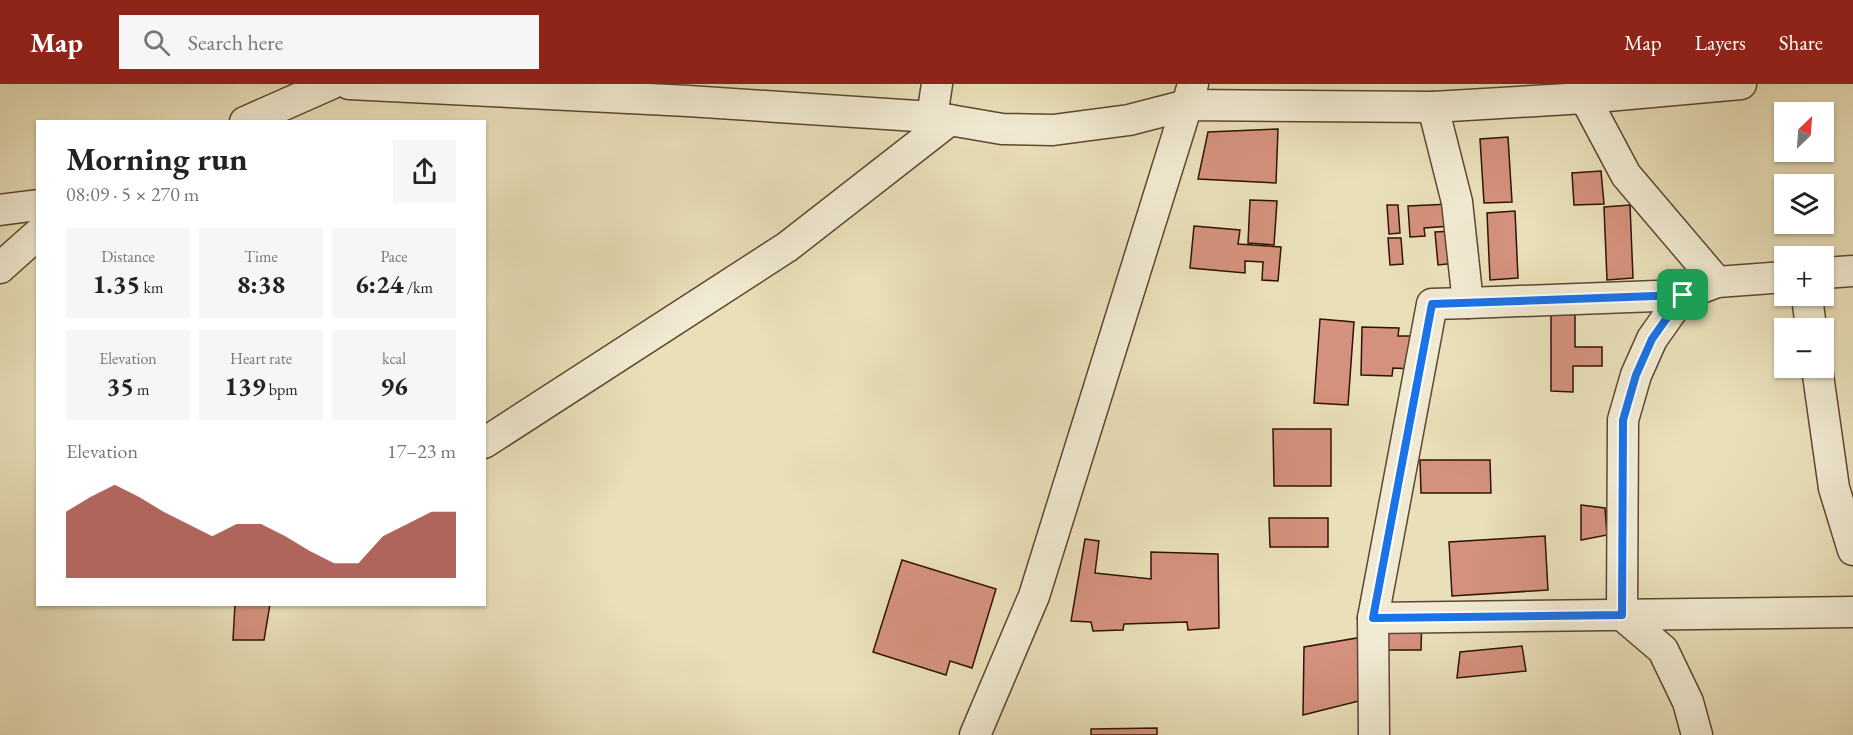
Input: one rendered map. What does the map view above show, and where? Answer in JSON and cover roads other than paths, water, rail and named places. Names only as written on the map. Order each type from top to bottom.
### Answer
[{"type":"street","points":[[250,120],[331,84]]},
{"type":"street","points":[[349,84],[487,87],[941,119],[1002,129],[1053,130],[1129,120],[1190,95],[1433,107],[1584,91],[1723,85]]},
{"type":"street","points":[[937,84],[941,119]]},
{"type":"street","points":[[1584,91],[1626,175],[1717,282]]},
{"type":"street","points":[[975,735],[1034,596],[1190,95]]},
{"type":"street","points":[[1433,107],[1457,202],[1468,303]]},
{"type":"street","points":[[486,442],[787,247],[941,119]]},
{"type":"street","points":[[0,210],[36,205]]},
{"type":"street","points":[[0,268],[36,236]]},
{"type":"street","points":[[1834,272],[1853,271]]},
{"type":"street","points":[[1374,735],[1373,618],[1432,304],[1683,295],[1717,282],[1774,278]]},
{"type":"street","points":[[1683,295],[1652,339],[1636,375],[1623,420],[1622,615],[1663,650],[1688,702],[1697,735]]},
{"type":"street","points":[[1818,378],[1834,488],[1853,550]]},
{"type":"street","points":[[1373,618],[1853,612]]}]
